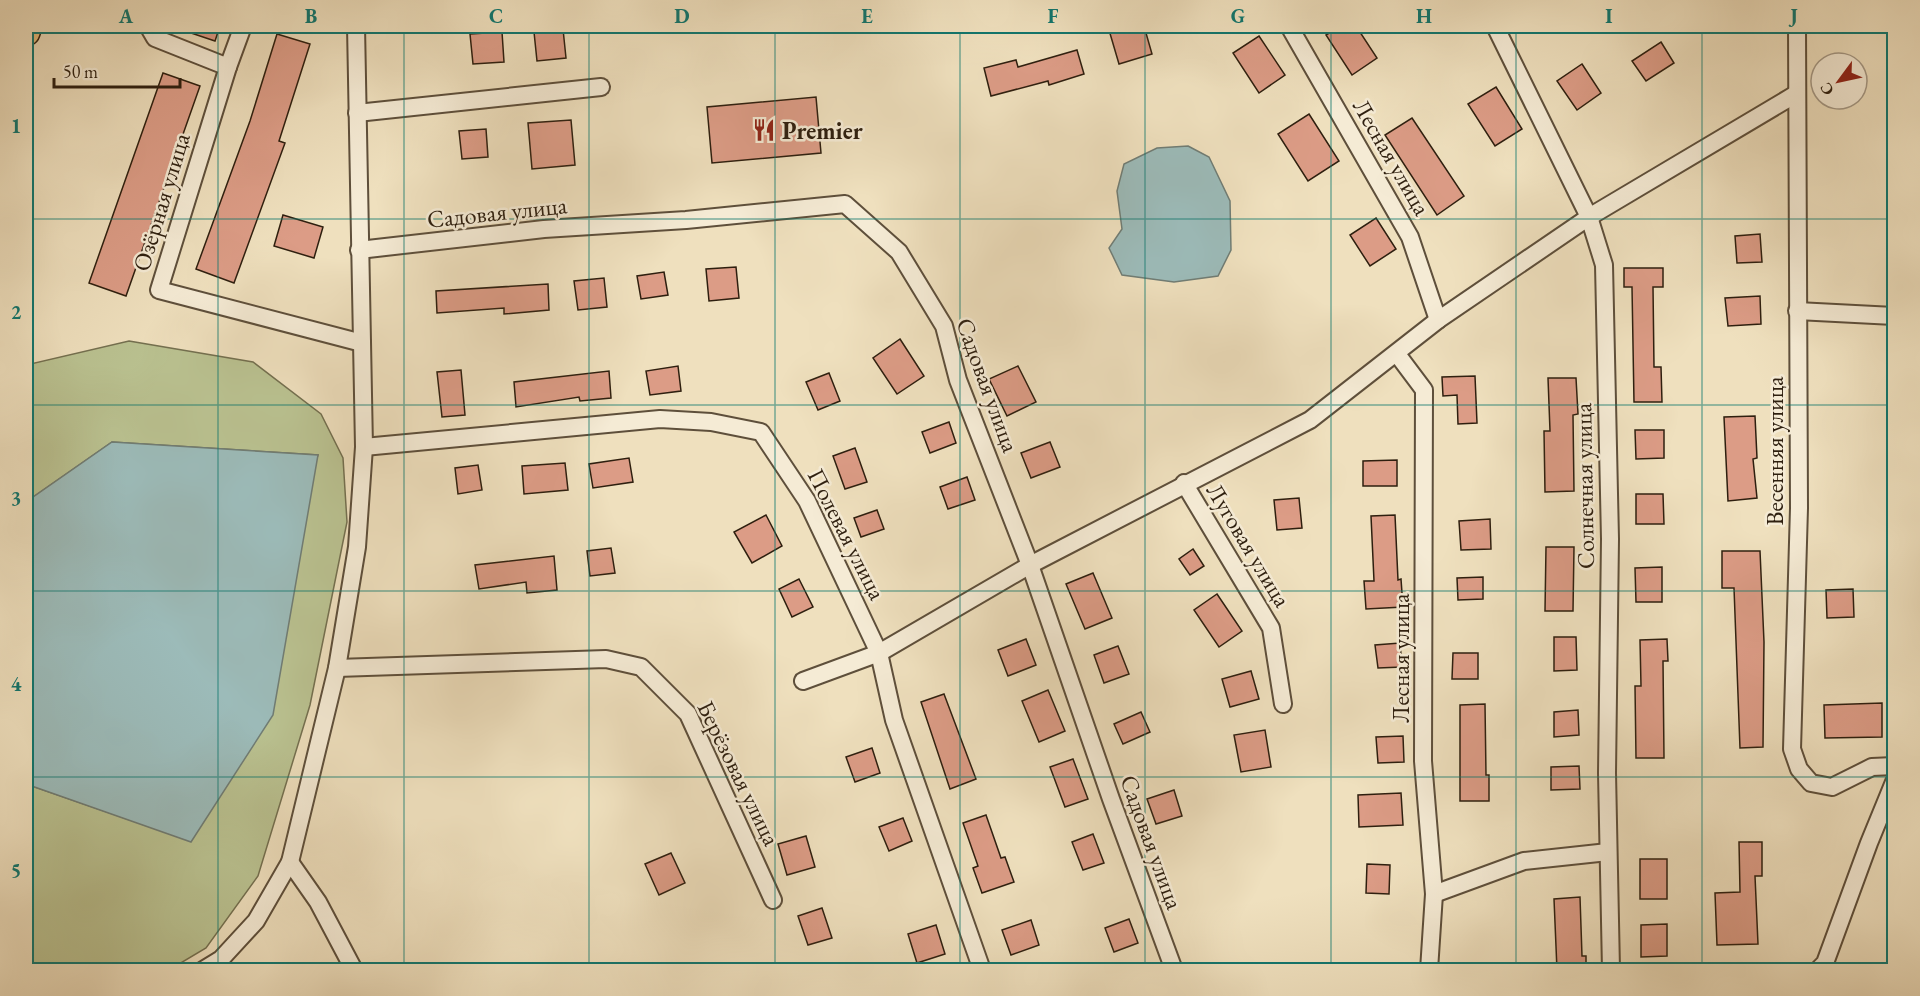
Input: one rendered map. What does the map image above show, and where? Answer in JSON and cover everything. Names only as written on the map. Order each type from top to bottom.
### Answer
[{"type":"main road","points":[[26,32],[28,26]]},
{"type":"street","points":[[148,26],[155,38],[228,67]]},
{"type":"street","name":"Озёрная улица","points":[[243,26],[228,67],[159,290],[362,343]]},
{"type":"street","points":[[203,970],[221,959],[256,921],[290,862],[338,669],[357,547],[364,447],[356,26]]},
{"type":"street","name":"Лесная улица","points":[[1289,26],[1410,237],[1438,320]]},
{"type":"street","name":"Солнечная улица","points":[[1495,26],[1589,217],[1604,266],[1610,539],[1608,852],[1611,970]]},
{"type":"street","name":"Весенняя улица","points":[[1797,26],[1799,508],[1792,749],[1799,769],[1811,783],[1832,787],[1872,767],[1894,766]]},
{"type":"street","points":[[357,113],[601,87]]},
{"type":"street","points":[[803,681],[879,654],[1030,565],[1184,483],[1310,420],[1438,320],[1589,217],[1796,93]]},
{"type":"street","name":"Садовая улица","points":[[359,250],[544,230],[686,220],[845,204],[899,252],[944,326],[958,380],[1030,565],[1111,800],[1174,970]]},
{"type":"street","points":[[1797,310],[1894,316]]},
{"type":"street","name":"Лесная улица","points":[[1397,354],[1424,390],[1423,761],[1434,894],[1429,970]]},
{"type":"street","name":"Полевая улица","points":[[364,447],[660,419],[711,422],[761,432],[807,501],[879,654],[894,720],[982,970]]},
{"type":"street","name":"Луговая улица","points":[[1184,483],[1271,628],[1283,704]]},
{"type":"street","name":"Берёзовая улица","points":[[338,669],[606,659],[641,667],[688,714],[773,900]]},
{"type":"street","points":[[1818,970],[1825,963],[1894,782]]},
{"type":"street","points":[[1434,894],[1524,861],[1608,852]]},
{"type":"street","points":[[290,862],[318,902],[354,970]]},
{"type":"green space","points":[[129,341],[253,362],[321,414],[343,458],[347,522],[310,705],[258,876],[206,948],[169,970],[26,970],[26,784],[191,841],[318,455],[112,442],[26,502],[26,365]]},
{"type":"water","points":[[1188,146],[1209,157],[1230,201],[1231,250],[1218,276],[1174,282],[1122,275],[1109,248],[1122,229],[1117,191],[1124,164],[1157,148]]},
{"type":"water","points":[[112,442],[318,455],[273,715],[191,842],[26,784],[26,502]]},
{"type":"building","points":[[176,26],[220,26],[215,41],[176,28]]},
{"type":"building","points":[[1126,26],[1144,26],[1152,54],[1119,64],[1109,30]]},
{"type":"building","points":[[1340,26],[1356,26],[1377,58],[1352,75],[1326,35]]},
{"type":"building","points":[[563,29],[566,58],[537,61],[534,32]]},
{"type":"building","points":[[502,32],[504,62],[473,64],[470,34]]},
{"type":"building","points":[[277,34],[310,44],[279,141],[285,143],[234,283],[196,269],[250,121]]},
{"type":"building","points":[[1259,36],[1285,75],[1259,93],[1233,53]]},
{"type":"building","points":[[1661,42],[1674,63],[1646,81],[1632,61]]},
{"type":"building","points":[[1077,50],[1084,74],[1049,85],[1048,81],[991,96],[984,68],[1016,60],[1018,67]]},
{"type":"building","points":[[1582,64],[1601,93],[1577,110],[1557,81]]},
{"type":"building","points":[[163,73],[200,86],[126,296],[89,283]]},
{"type":"building","points":[[1496,87],[1522,129],[1495,146],[1468,104]]},
{"type":"building","name":"Premier","points":[[816,97],[821,153],[712,163],[707,107]]},
{"type":"building","points":[[1309,114],[1339,161],[1308,181],[1278,134]]},
{"type":"building","points":[[1412,118],[1464,196],[1437,215],[1385,135]]},
{"type":"building","points":[[571,120],[575,165],[532,169],[528,123]]},
{"type":"building","points":[[486,129],[488,157],[462,159],[459,131]]},
{"type":"building","points":[[283,215],[323,227],[314,258],[274,246]]},
{"type":"building","points":[[1376,218],[1396,249],[1370,266],[1350,235]]},
{"type":"building","points":[[1760,234],[1762,262],[1737,263],[1735,236]]},
{"type":"building","points":[[736,267],[739,298],[709,301],[706,269]]},
{"type":"building","points":[[1624,268],[1663,268],[1663,287],[1653,287],[1654,367],[1661,367],[1662,402],[1634,402],[1632,287],[1624,287]]},
{"type":"building","points":[[664,272],[668,295],[641,299],[637,276]]},
{"type":"building","points":[[604,278],[607,307],[578,310],[574,281]]},
{"type":"building","points":[[548,284],[549,310],[504,314],[504,308],[437,313],[436,291]]},
{"type":"building","points":[[1760,296],[1761,324],[1728,326],[1725,298]]},
{"type":"building","points":[[900,339],[924,376],[897,394],[873,358]]},
{"type":"building","points":[[678,366],[681,391],[650,395],[646,371]]},
{"type":"building","points":[[1018,366],[1036,402],[1007,416],[989,379]]},
{"type":"building","points":[[461,370],[465,415],[442,417],[437,372]]},
{"type":"building","points":[[609,371],[611,398],[580,401],[579,397],[516,407],[514,382]]},
{"type":"building","points":[[829,373],[840,401],[818,410],[806,382]]},
{"type":"building","points":[[1475,376],[1477,423],[1458,424],[1457,395],[1443,396],[1442,377]]},
{"type":"building","points":[[1548,378],[1576,378],[1578,414],[1573,415],[1574,491],[1545,492],[1544,431],[1550,431]]},
{"type":"building","points":[[1755,416],[1757,458],[1753,459],[1757,498],[1728,501],[1724,417]]},
{"type":"building","points":[[949,422],[956,443],[930,453],[922,432]]},
{"type":"building","points":[[1635,430],[1664,430],[1664,458],[1636,459]]},
{"type":"building","points":[[1050,442],[1060,467],[1031,478],[1021,453]]},
{"type":"building","points":[[855,448],[867,482],[845,489],[833,456]]},
{"type":"building","points":[[629,458],[633,482],[593,488],[589,464]]},
{"type":"building","points":[[1397,460],[1397,486],[1363,486],[1363,461]]},
{"type":"building","points":[[565,463],[568,490],[524,494],[522,466]]},
{"type":"building","points":[[478,465],[482,490],[458,494],[455,468]]},
{"type":"building","points":[[967,477],[975,500],[948,509],[940,487]]},
{"type":"building","points":[[1636,494],[1663,494],[1664,524],[1636,524]]},
{"type":"building","points":[[1299,498],[1302,528],[1277,530],[1274,500]]},
{"type":"building","points":[[877,510],[884,529],[861,537],[854,518]]},
{"type":"building","points":[[766,515],[782,546],[752,563],[734,532]]},
{"type":"building","points":[[1395,515],[1398,580],[1401,579],[1403,607],[1366,609],[1364,581],[1374,581],[1371,516]]},
{"type":"building","points":[[1490,519],[1491,549],[1461,550],[1459,521]]},
{"type":"building","points":[[1546,547],[1574,547],[1573,611],[1545,611]]},
{"type":"building","points":[[611,548],[615,573],[590,576],[587,551]]},
{"type":"building","points":[[1193,549],[1204,566],[1190,575],[1179,559]]},
{"type":"building","points":[[1722,551],[1760,551],[1764,642],[1763,747],[1740,748],[1734,588],[1722,588]]},
{"type":"building","points":[[554,556],[557,590],[527,593],[526,582],[479,589],[475,565]]},
{"type":"building","points":[[1662,567],[1662,602],[1636,602],[1635,568]]},
{"type":"building","points":[[1093,573],[1112,618],[1085,629],[1066,584]]},
{"type":"building","points":[[1483,577],[1483,599],[1458,600],[1457,578]]},
{"type":"building","points":[[799,579],[813,607],[792,617],[779,589]]},
{"type":"building","points":[[1853,589],[1854,617],[1827,618],[1826,590]]},
{"type":"building","points":[[1217,594],[1242,631],[1219,647],[1194,610]]},
{"type":"building","points":[[1554,637],[1576,637],[1577,670],[1554,671]]},
{"type":"building","points":[[1026,639],[1036,665],[1008,676],[998,650]]},
{"type":"building","points":[[1667,639],[1668,661],[1663,661],[1664,758],[1636,758],[1635,686],[1641,686],[1640,640]]},
{"type":"building","points":[[1400,643],[1402,667],[1378,668],[1375,645]]},
{"type":"building","points":[[1118,646],[1129,674],[1104,683],[1094,655]]},
{"type":"building","points":[[1453,653],[1478,653],[1478,679],[1452,679]]},
{"type":"building","points":[[1251,671],[1259,699],[1230,707],[1222,679]]},
{"type":"building","points":[[1048,690],[1065,731],[1039,742],[1022,701]]},
{"type":"building","points":[[944,694],[976,779],[950,789],[921,702]]},
{"type":"building","points":[[1882,703],[1882,737],[1825,738],[1824,705]]},
{"type":"building","points":[[1485,704],[1486,775],[1489,775],[1489,801],[1460,801],[1460,705]]},
{"type":"building","points":[[1578,710],[1579,735],[1554,737],[1554,712]]},
{"type":"building","points":[[1141,712],[1150,732],[1123,744],[1114,724]]},
{"type":"building","points":[[1265,730],[1271,767],[1241,772],[1234,735]]},
{"type":"building","points":[[1403,736],[1404,762],[1378,763],[1376,737]]},
{"type":"building","points":[[872,748],[880,773],[855,782],[846,757]]},
{"type":"building","points":[[1073,759],[1088,799],[1065,807],[1050,767]]},
{"type":"building","points":[[1579,766],[1580,789],[1551,790],[1551,767]]},
{"type":"building","points":[[1174,790],[1182,816],[1156,824],[1147,799]]},
{"type":"building","points":[[1401,793],[1403,825],[1359,827],[1358,795]]},
{"type":"building","points":[[986,815],[1001,858],[1005,857],[1014,882],[982,893],[973,868],[978,866],[963,823]]},
{"type":"building","points":[[903,818],[912,841],[889,851],[879,827]]},
{"type":"building","points":[[1093,834],[1104,863],[1083,870],[1072,842]]},
{"type":"building","points":[[806,836],[815,867],[787,875],[778,844]]},
{"type":"building","points":[[1739,842],[1762,842],[1762,876],[1755,876],[1758,944],[1717,945],[1715,893],[1740,892]]},
{"type":"building","points":[[671,853],[685,883],[659,895],[645,864]]},
{"type":"building","points":[[1640,859],[1667,859],[1667,899],[1640,899]]},
{"type":"building","points":[[1367,864],[1390,865],[1389,894],[1366,893]]},
{"type":"building","points":[[1580,897],[1582,956],[1586,956],[1586,970],[1557,970],[1554,899]]},
{"type":"building","points":[[822,908],[832,938],[808,945],[798,916]]},
{"type":"building","points":[[1129,919],[1138,943],[1114,952],[1105,928]]},
{"type":"building","points":[[1031,920],[1039,945],[1011,955],[1002,930]]},
{"type":"building","points":[[1667,924],[1667,956],[1641,957],[1641,925]]},
{"type":"building","points":[[936,925],[945,954],[917,963],[908,934]]},
{"type":"place","name":"Premier","points":[[764,130]]}]
